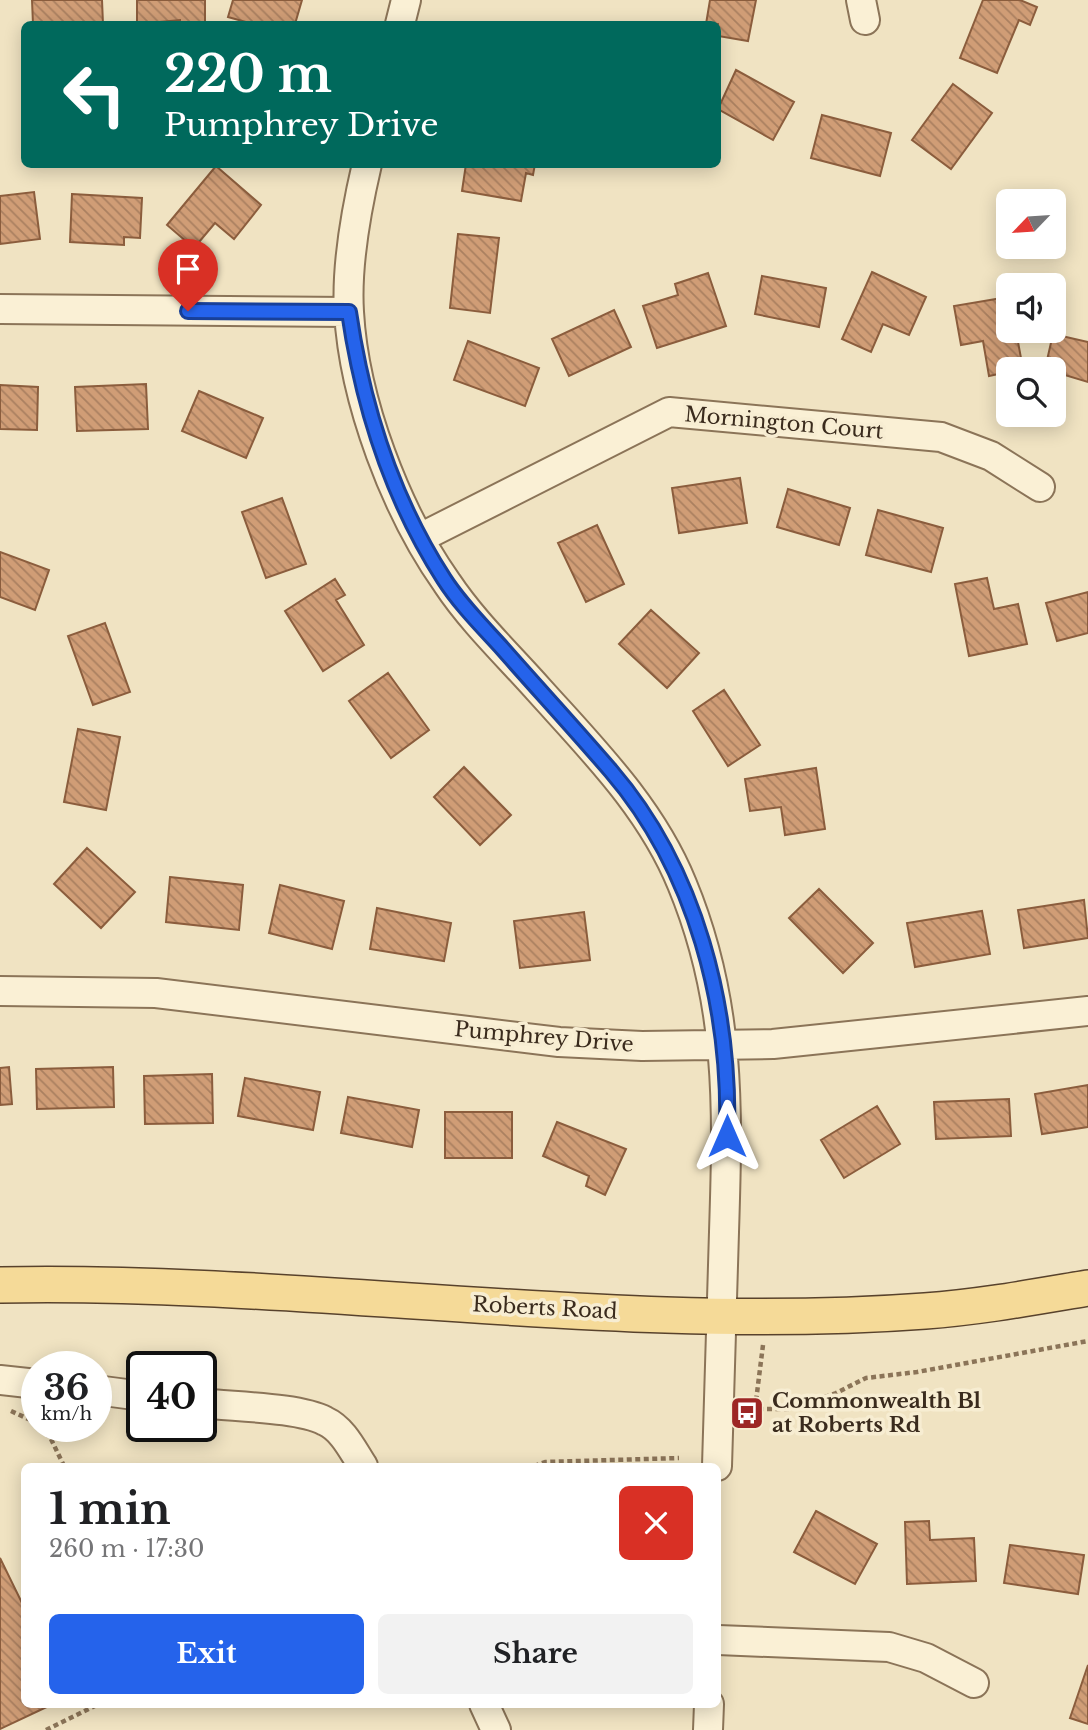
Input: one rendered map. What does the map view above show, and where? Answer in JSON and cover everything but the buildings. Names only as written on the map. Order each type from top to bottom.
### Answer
[{"type":"main road","name":"Roberts Road","points":[[0,1285],[255,1289],[475,1306],[722,1316],[925,1311],[1009,1301],[1088,1287]]},
{"type":"street","points":[[401,21],[406,0]]},
{"type":"street","points":[[366,168],[350,269],[349,312],[368,412],[388,475],[420,538],[460,602],[613,773],[657,834],[682,883],[706,954],[724,1047],[728,1110],[717,1463]]},
{"type":"street","points":[[0,309],[349,312]]},
{"type":"street","name":"Mornington Court","points":[[420,538],[668,412],[941,437],[991,456],[1040,487]]},
{"type":"street","name":"Pumphrey Drive","points":[[0,991],[156,993],[559,1042],[724,1047],[1088,1011]]},
{"type":"street","points":[[0,1380],[21,1382]]},
{"type":"street","points":[[217,1405],[301,1414],[326,1421],[348,1443],[361,1463]]},
{"type":"street","points":[[721,1640],[889,1647],[926,1658],[974,1683]]},
{"type":"street","points":[[486,1708],[496,1730]]},
{"type":"street","points":[[708,1730],[709,1708]]},
{"type":"path","points":[[764,1344],[755,1409],[792,1409],[836,1393],[866,1378],[917,1372],[1088,1341]]},
{"type":"path","points":[[0,1410],[21,1416]]},
{"type":"path","points":[[52,1442],[63,1463]]},
{"type":"path","points":[[542,1463],[680,1458]]},
{"type":"path","points":[[46,1730],[91,1708]]},
{"type":"place","name":"Commonwealth Bl at Roberts Rd","points":[[747,1413]]},
{"type":"route","points":[[188,311],[349,312],[353,345],[368,412],[388,475],[444,580],[460,602],[613,773],[657,834],[682,883],[706,954],[724,1047],[727,1136]]}]
